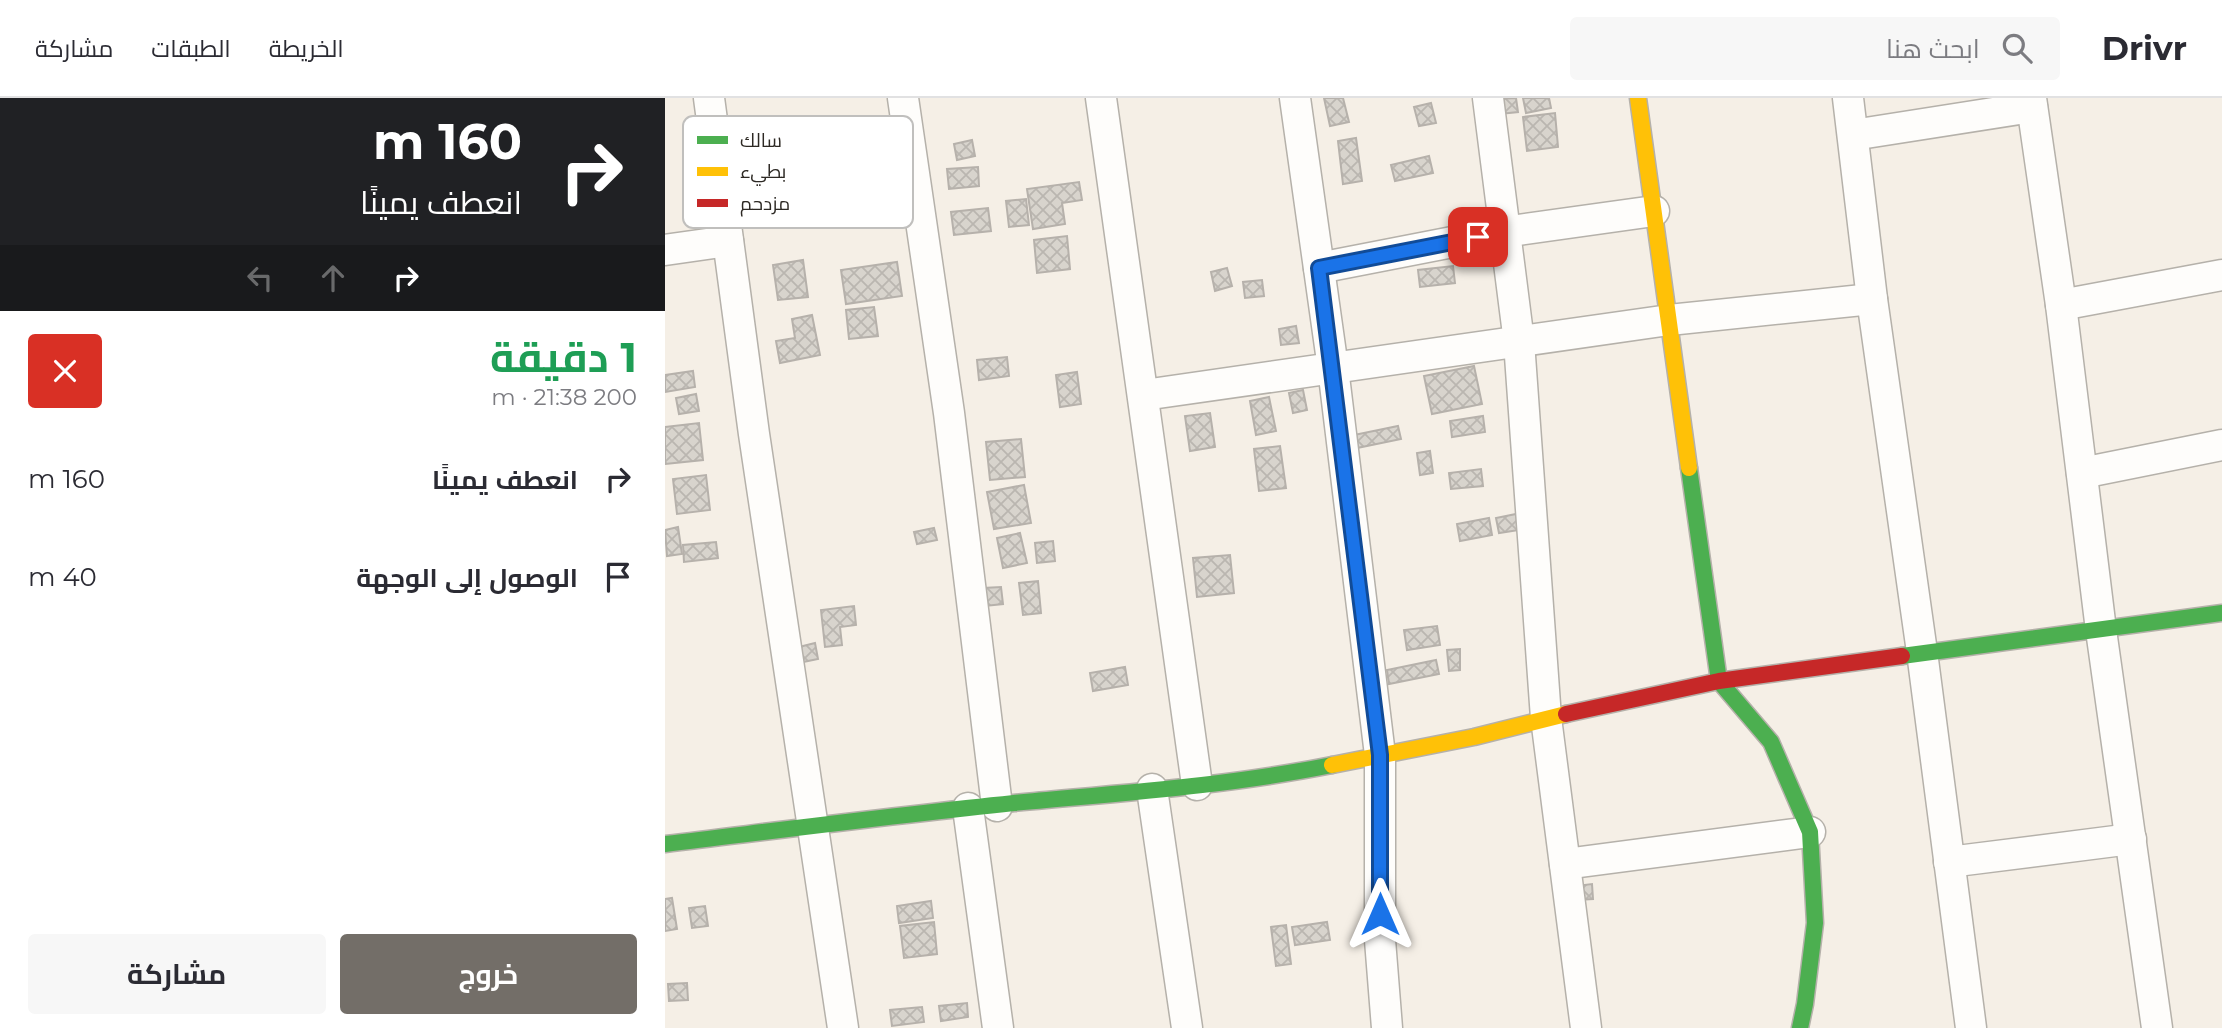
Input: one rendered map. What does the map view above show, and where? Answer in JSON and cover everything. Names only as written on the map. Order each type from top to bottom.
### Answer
[{"type":"street","points":[[709,98],[711,116]]},
{"type":"street","points":[[903,98],[906,116]]},
{"type":"street","points":[[1101,98],[1197,785]]},
{"type":"street","points":[[1295,98],[1333,368],[1380,755],[1380,940],[1387,1028]]},
{"type":"street","points":[[1488,98],[1519,342],[1546,718],[1586,1028]]},
{"type":"street","points":[[1638,98],[1719,681],[1772,742],[1810,832],[1815,923],[1800,1028]]},
{"type":"street","points":[[1848,98],[1872,299],[1971,1028]]},
{"type":"street","points":[[1853,135],[2032,102],[2061,305],[2101,630],[2157,1028]]},
{"type":"street","points":[[913,166],[949,413],[983,807],[998,1028]]},
{"type":"street","points":[[1319,268],[1504,232],[1654,211]]},
{"type":"street","points":[[726,228],[756,447],[843,1028]]},
{"type":"street","points":[[665,250],[728,241]]},
{"type":"street","points":[[2061,305],[2222,275]]},
{"type":"street","points":[[1144,395],[1669,320],[1872,299]]},
{"type":"street","points":[[2082,473],[2222,445]]},
{"type":"street","points":[[665,844],[1293,773],[1474,737],[1546,718],[1719,681],[2222,613]]},
{"type":"street","points":[[1152,789],[1187,1028]]},
{"type":"street","points":[[1565,864],[1810,832]]},
{"type":"street","points":[[1949,862],[2131,839]]},
{"type":"building","points":[[1324,98],[1343,98],[1349,122],[1330,126]]},
{"type":"building","points":[[1516,98],[1518,112],[1500,114],[1498,99]]},
{"type":"building","points":[[1523,98],[1549,98],[1551,108],[1526,113]]},
{"type":"building","points":[[1431,103],[1436,123],[1419,126],[1414,107]]},
{"type":"building","points":[[1555,113],[1558,147],[1527,151],[1523,117]]},
{"type":"building","points":[[1356,138],[1362,181],[1343,184],[1338,141]]},
{"type":"building","points":[[972,140],[975,156],[957,160],[954,144]]},
{"type":"building","points":[[1429,156],[1433,173],[1395,181],[1391,165]]},
{"type":"building","points":[[978,167],[979,186],[949,189],[947,169]]},
{"type":"building","points":[[1079,182],[1082,200],[1062,203],[1065,224],[1033,229],[1027,189]]},
{"type":"building","points":[[1026,199],[1029,225],[1009,227],[1006,201]]},
{"type":"building","points":[[988,208],[991,231],[954,235],[951,212]]},
{"type":"building","points":[[1067,236],[1070,269],[1037,273],[1034,240]]},
{"type":"building","points":[[803,260],[808,297],[778,300],[773,265]]},
{"type":"building","points":[[897,262],[902,296],[846,304],[841,270]]},
{"type":"building","points":[[1453,266],[1455,283],[1420,287],[1418,270]]},
{"type":"building","points":[[1227,268],[1232,286],[1215,291],[1211,272]]},
{"type":"building","points":[[1262,280],[1264,296],[1245,298],[1243,282]]},
{"type":"building","points":[[874,307],[878,336],[849,339],[846,310]]},
{"type":"building","points":[[812,315],[820,355],[780,363],[776,341],[795,338],[792,319]]},
{"type":"building","points":[[1296,326],[1299,343],[1281,345],[1279,329]]},
{"type":"building","points":[[1007,357],[1009,376],[979,380],[977,360]]},
{"type":"building","points":[[1474,366],[1482,404],[1432,414],[1424,376]]},
{"type":"building","points":[[693,371],[695,387],[665,392],[665,375]]},
{"type":"building","points":[[1077,372],[1081,404],[1060,407],[1056,375]]},
{"type":"building","points":[[1303,390],[1307,410],[1293,413],[1289,393]]},
{"type":"building","points":[[696,394],[699,411],[679,414],[676,398]]},
{"type":"building","points":[[1269,397],[1276,431],[1256,435],[1250,401]]},
{"type":"building","points":[[1210,413],[1215,447],[1190,451],[1185,416]]},
{"type":"building","points":[[1483,416],[1485,432],[1452,437],[1450,421]]},
{"type":"building","points":[[699,423],[703,460],[665,464],[665,427]]},
{"type":"building","points":[[1398,426],[1401,439],[1357,448],[1354,435]]},
{"type":"building","points":[[1021,439],[1025,477],[990,480],[986,442]]},
{"type":"building","points":[[1280,446],[1286,488],[1259,491],[1254,449]]},
{"type":"building","points":[[1430,451],[1433,473],[1420,475],[1417,453]]},
{"type":"building","points":[[1481,469],[1483,486],[1451,489],[1449,473]]},
{"type":"building","points":[[706,475],[710,510],[677,514],[673,479]]},
{"type":"building","points":[[1024,485],[1031,523],[994,529],[987,492]]},
{"type":"building","points":[[1516,514],[1519,530],[1499,533],[1496,518]]},
{"type":"building","points":[[1489,518],[1492,535],[1460,541],[1457,524]]},
{"type":"building","points":[[678,527],[682,554],[667,556],[665,530]]},
{"type":"building","points":[[934,528],[937,540],[917,544],[914,532]]},
{"type":"building","points":[[1020,533],[1027,563],[1003,568],[997,538]]},
{"type":"building","points":[[1053,541],[1055,561],[1037,563],[1035,543]]},
{"type":"building","points":[[716,542],[718,558],[684,562],[683,545]]},
{"type":"building","points":[[1230,555],[1234,593],[1197,597],[1193,558]]},
{"type":"building","points":[[1038,581],[1041,613],[1023,615],[1019,583]]},
{"type":"building","points":[[1001,587],[1003,604],[985,606],[983,588]]},
{"type":"building","points":[[854,606],[856,625],[840,627],[842,645],[825,647],[821,610]]},
{"type":"building","points":[[1437,626],[1440,645],[1407,650],[1404,630]]},
{"type":"building","points":[[815,643],[818,659],[803,662],[799,647]]},
{"type":"building","points":[[1460,649],[1460,670],[1449,671],[1447,650]]},
{"type":"building","points":[[1436,660],[1439,674],[1389,684],[1387,670]]},
{"type":"building","points":[[1125,667],[1128,685],[1093,691],[1090,673]]},
{"type":"building","points":[[1592,884],[1593,899],[1577,900],[1575,886]]},
{"type":"building","points":[[672,898],[677,929],[665,931],[665,899]]},
{"type":"building","points":[[931,901],[933,918],[899,923],[897,906]]},
{"type":"building","points":[[705,906],[708,926],[692,928],[689,908]]},
{"type":"building","points":[[934,922],[937,954],[904,958],[900,926]]},
{"type":"building","points":[[1327,922],[1330,940],[1295,945],[1292,927]]},
{"type":"building","points":[[1286,925],[1291,964],[1276,966],[1271,927]]},
{"type":"building","points":[[687,983],[688,1000],[669,1001],[668,984]]},
{"type":"building","points":[[967,1003],[968,1017],[941,1021],[939,1006]]},
{"type":"building","points":[[922,1007],[924,1022],[892,1026],[890,1010]]},
{"type":"traffic: fast","points":[[1689,468],[1719,681],[1771,742],[1810,832],[1815,923],[1800,1028]]},
{"type":"traffic: fast","points":[[1902,656],[2222,613]]},
{"type":"traffic: fast","points":[[665,844],[970,808],[1213,784],[1332,765]]},
{"type":"traffic: slow","points":[[1638,98],[1689,468]]},
{"type":"traffic: slow","points":[[1332,765],[1474,737],[1566,714]]},
{"type":"traffic: jam","points":[[1566,714],[1719,681],[1902,656]]},
{"type":"route","points":[[1380,914],[1380,755],[1319,268],[1478,237]]}]
